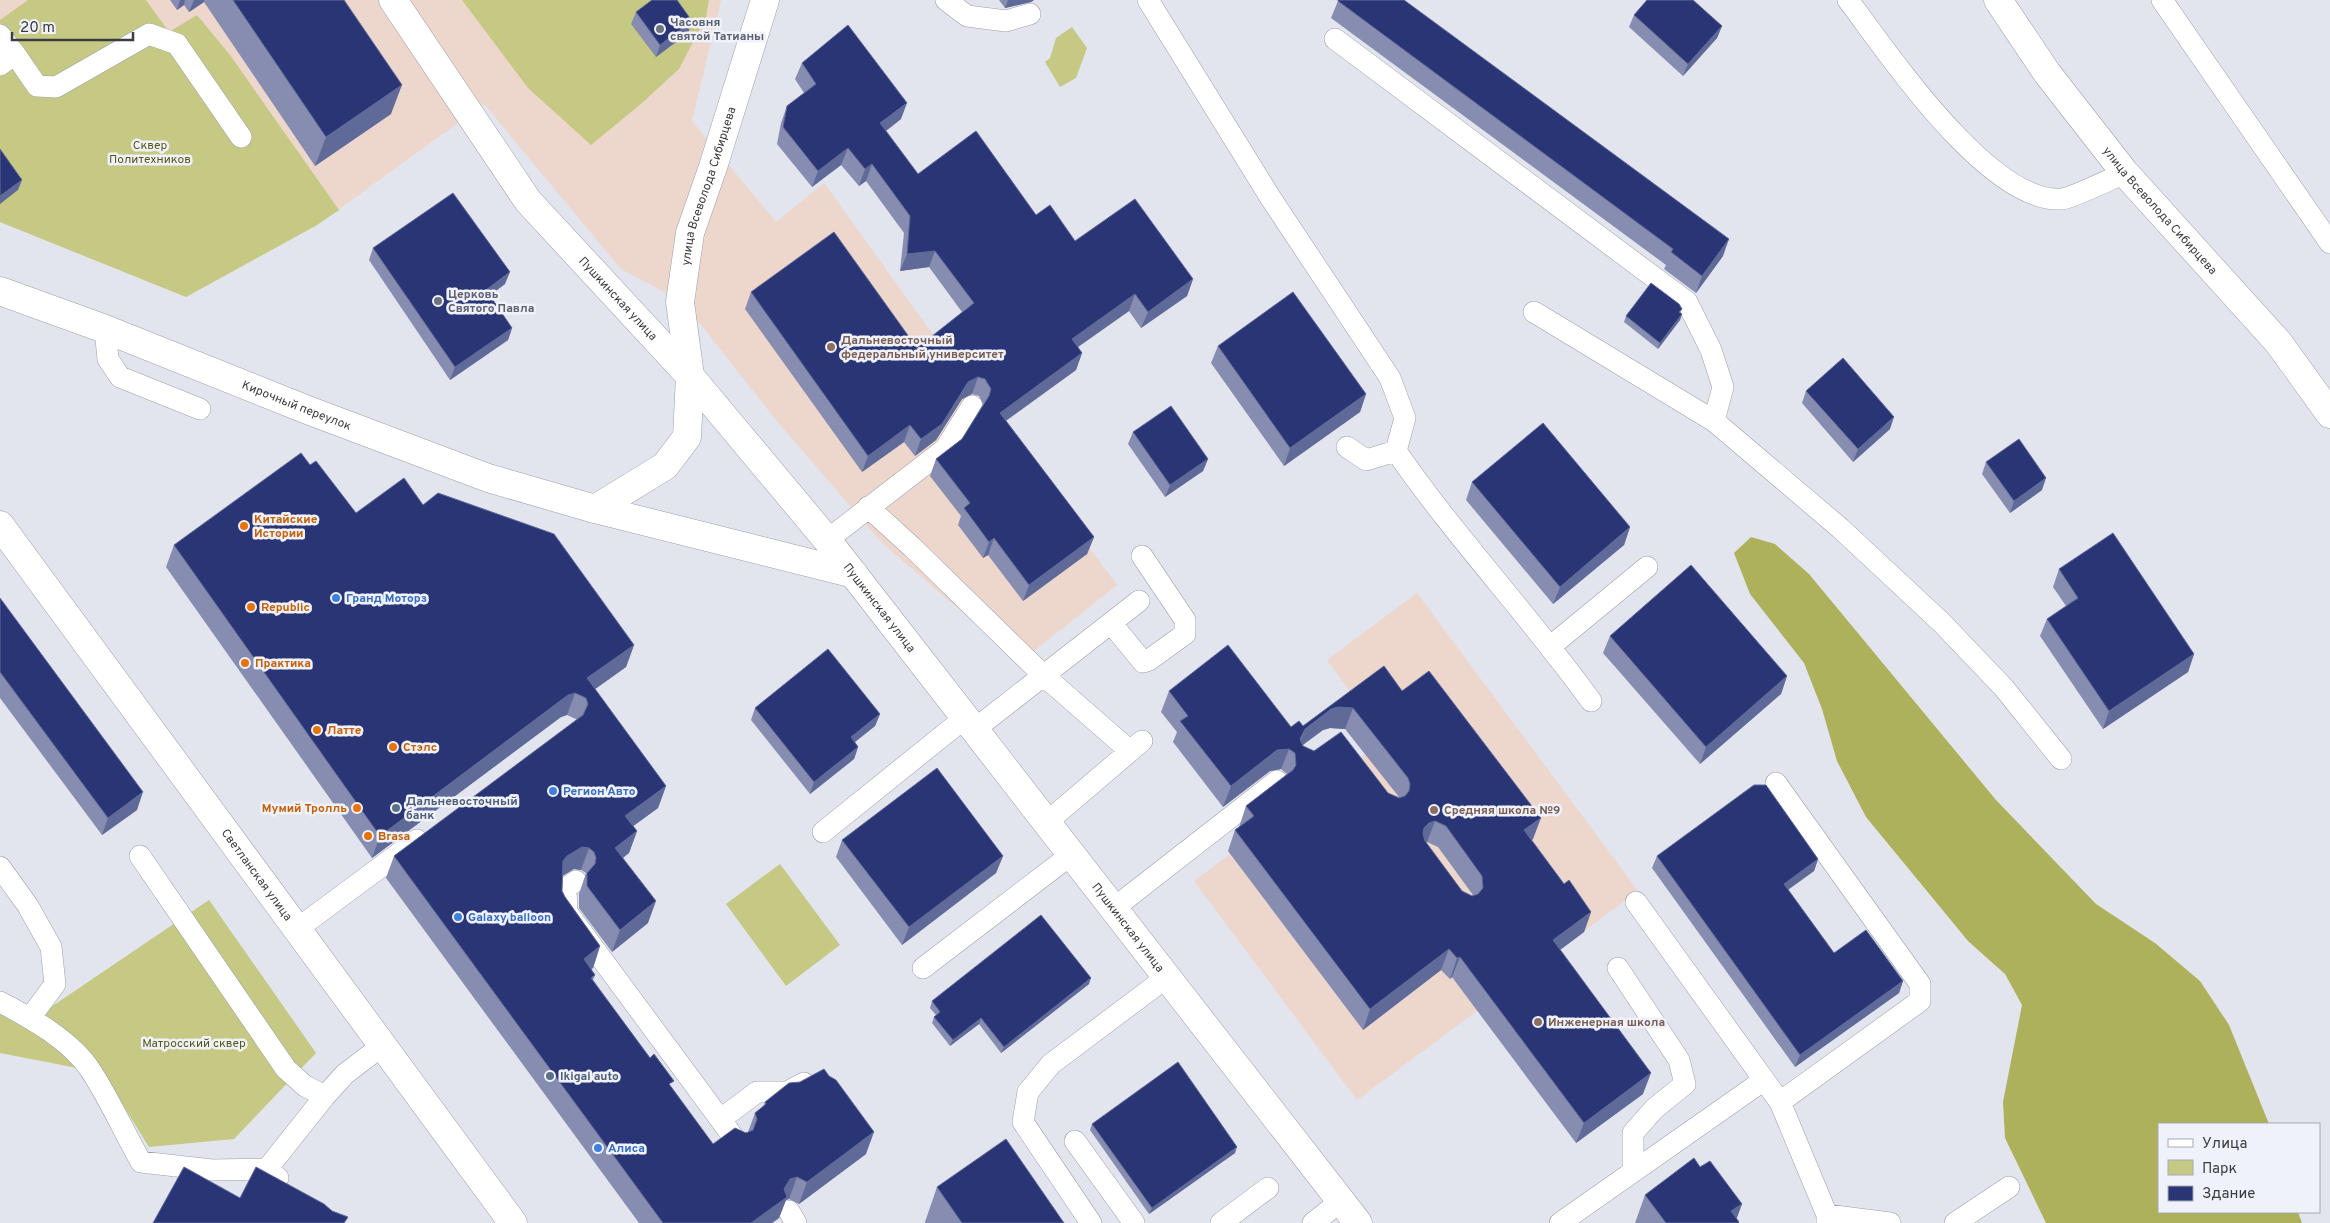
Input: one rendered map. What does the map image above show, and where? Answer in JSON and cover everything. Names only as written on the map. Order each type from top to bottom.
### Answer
[{"type":"main road","name":"Пушкинская улица","points":[[393,0],[528,200],[690,376],[828,540],[1358,1223]]},
{"type":"main road","name":"улица Всеволода Сибирцева","points":[[595,510],[665,466],[687,437],[690,376],[680,302],[690,232],[716,158],[765,0]]},
{"type":"main road","name":"улица Всеволода Сибирцева","points":[[1998,0],[2047,73],[2125,173],[2278,342],[2330,414]]},
{"type":"main road","name":"Кирочный переулок","points":[[0,291],[104,329],[305,409],[488,478],[595,510],[854,574]]},
{"type":"main road","name":"Светланская улица","points":[[0,525],[513,1223]]},
{"type":"lane","points":[[946,0],[967,16],[1006,21],[1030,14]]},
{"type":"lane","points":[[1148,0],[1183,53],[1270,197],[1390,378],[1405,418],[1396,451],[1425,493],[1551,646],[1591,701]]},
{"type":"lane","points":[[1848,0],[1928,104],[1984,164],[2007,180],[2034,194],[2063,199],[2125,173]]},
{"type":"lane","points":[[2162,0],[2330,243]]},
{"type":"lane","points":[[0,35],[7,60],[37,86],[56,87],[149,34],[177,44],[241,136]]},
{"type":"lane","points":[[1335,39],[1687,302],[1711,350],[1723,387],[1714,421]]},
{"type":"lane","points":[[1534,312],[1714,421],[1840,528],[1941,622],[2004,688],[2061,759]]},
{"type":"lane","points":[[104,329],[108,359],[120,377],[200,409]]},
{"type":"lane","points":[[828,540],[945,449],[972,406]]},
{"type":"lane","points":[[1347,447],[1366,460],[1396,451]]},
{"type":"lane","points":[[868,507],[912,547],[1043,675],[1136,746],[1047,822]]},
{"type":"lane","points":[[1111,623],[1143,662],[1149,660],[1185,634],[1184,620],[1142,556]]},
{"type":"lane","points":[[1551,646],[1647,567]]},
{"type":"lane","points":[[823,832],[970,723],[1043,675],[1138,601]]},
{"type":"lane","points":[[1114,908],[1277,781]]},
{"type":"lane","points":[[1776,783],[1920,984],[1920,1001],[1780,1102]]},
{"type":"lane","points":[[297,929],[432,829]]},
{"type":"lane","points":[[923,968],[1072,854]]},
{"type":"lane","points":[[140,856],[286,1069],[305,1086],[324,1096]]},
{"type":"lane","points":[[0,867],[28,906],[51,947],[55,984],[30,1018]]},
{"type":"lane","points":[[576,880],[566,888],[567,912],[737,1142]]},
{"type":"lane","points":[[1636,902],[1780,1102],[1827,1219],[1890,1223]]},
{"type":"lane","points":[[1618,968],[1679,1060],[1685,1084],[1654,1109],[1633,1133],[1633,1172]]},
{"type":"lane","points":[[1091,1223],[1023,1122],[1028,1092],[1051,1064],[1167,977]]},
{"type":"lane","points":[[0,1002],[30,1018],[74,1051],[91,1070],[142,1162],[212,1170],[267,1169],[296,1193]]},
{"type":"lane","points":[[267,1169],[324,1096],[345,1074],[383,1046]]},
{"type":"lane","points":[[721,1119],[757,1092],[787,1092],[815,1077],[822,1077]]},
{"type":"lane","points":[[1560,1223],[1764,1080]]},
{"type":"lane","points":[[1075,1141],[1134,1223]]},
{"type":"lane","points":[[1955,1223],[2009,1187]]},
{"type":"lane","points":[[1221,1223],[1268,1188]]},
{"type":"lane","points":[[1314,1223],[1341,1201]]},
{"type":"shaded area","name":"Дальневосточный федеральный университет","points":[[0,0],[721,0],[692,121],[776,222],[824,183],[975,393],[1117,585],[1020,662],[882,543],[776,420],[683,302],[621,269],[484,104],[317,225],[186,297],[0,222]]},
{"type":"shaded area","name":"Средняя школа №9","points":[[1417,593],[1638,891],[1357,1100],[1194,881],[1385,739],[1327,660]]},
{"type":"green space","name":"Сквер Политехников","points":[[28,0],[146,0],[169,32],[197,15],[230,55],[339,210],[317,225],[186,297],[0,222],[0,20]]},
{"type":"green space","points":[[462,0],[709,0],[706,17],[679,69],[642,103],[591,145],[528,88]]},
{"type":"green space","points":[[1072,27],[1087,48],[1076,78],[1060,87],[1045,62],[1050,58],[1056,38]]},
{"type":"green space","points":[[1751,537],[1775,544],[1809,574],[1996,800],[2096,904],[2155,943],[2200,981],[2229,1025],[2269,1123],[2158,1123],[2158,1213],[2298,1213],[2302,1223],[2046,1223],[2005,1138],[2003,1102],[2022,1005],[2005,974],[1968,941],[1866,817],[1837,761],[1822,709],[1804,663],[1750,594],[1734,553]]},
{"type":"green space","points":[[780,864],[840,945],[786,986],[726,904]]},
{"type":"green space","name":"Матросский сквер","points":[[209,900],[316,1053],[234,1139],[149,1147],[103,1073],[0,1053],[0,993],[23,1026]]},
{"type":"building","points":[[233,0],[344,0],[402,85],[326,137]]},
{"type":"building","points":[[652,0],[677,0],[692,21],[660,45],[636,12]]},
{"type":"building","points":[[1338,0],[1404,0],[1729,239],[1702,276],[1671,252],[1673,249]]},
{"type":"building","points":[[1647,0],[1693,0],[1722,26],[1688,64],[1634,15]]},
{"type":"building","points":[[848,25],[907,103],[880,123],[918,174],[976,131],[1036,215],[1050,205],[1075,241],[1135,199],[1193,279],[1148,312],[1135,294],[1072,339],[1082,353],[1000,413],[1094,537],[1029,585],[994,538],[989,542],[964,508],[970,503],[936,459],[962,439],[989,396],[991,389],[985,379],[978,377],[968,382],[942,424],[921,439],[910,425],[868,456],[751,292],[834,232],[917,348],[974,303],[935,251],[907,254],[910,216],[872,164],[865,169],[848,148],[818,171],[783,127],[787,106],[816,84],[802,63]]},
{"type":"building","points":[[0,149],[22,180],[0,196]]},
{"type":"building","name":"Церковь Святого Павла","points":[[453,193],[510,272],[486,290],[512,328],[455,367],[373,248]]},
{"type":"building","points":[[1651,283],[1679,304],[1682,309],[1679,312],[1682,314],[1660,343],[1626,316]]},
{"type":"building","points":[[1293,292],[1366,394],[1290,448],[1218,346]]},
{"type":"building","points":[[1843,358],[1894,417],[1858,449],[1806,391]]},
{"type":"building","points":[[1171,406],[1208,459],[1170,485],[1133,432]]},
{"type":"building","points":[[1543,423],[1630,527],[1560,587],[1472,482]]},
{"type":"building","points":[[2019,439],[2046,478],[2014,501],[1986,462]]},
{"type":"building","points":[[301,453],[310,465],[316,461],[356,513],[404,478],[423,505],[438,493],[554,534],[634,645],[587,678],[666,786],[625,816],[637,831],[615,848],[656,901],[620,930],[587,886],[587,873],[595,864],[594,852],[589,848],[582,847],[567,856],[563,861],[562,891],[600,946],[584,959],[595,975],[591,978],[650,1058],[654,1054],[674,1081],[669,1084],[713,1144],[735,1128],[746,1133],[753,1130],[757,1119],[755,1113],[766,1104],[765,1102],[789,1083],[800,1082],[824,1069],[829,1076],[836,1080],[874,1132],[807,1182],[797,1177],[790,1179],[784,1189],[787,1197],[751,1223],[663,1223],[394,856],[583,715],[588,704],[586,698],[575,693],[568,695],[380,836],[174,545]]},
{"type":"building","points":[[2113,533],[2194,654],[2109,711],[2047,619],[2078,598],[2059,569]]},
{"type":"building","points":[[1691,565],[1787,676],[1706,747],[1610,636]]},
{"type":"building","points":[[0,598],[143,792],[108,818],[0,672]]},
{"type":"building","points":[[1228,645],[1291,727],[1299,721],[1303,726],[1384,666],[1402,691],[1429,671],[1541,818],[1524,830],[1564,884],[1569,880],[1591,912],[1553,940],[1651,1073],[1584,1123],[1460,957],[1457,958],[1449,949],[1370,1009],[1235,830],[1254,816],[1246,806],[1293,770],[1296,765],[1295,753],[1289,749],[1277,750],[1231,786],[1180,721],[1188,716],[1169,691]],"holes":[[[1338,707],[1353,708],[1408,778],[1410,784],[1409,791],[1405,796],[1399,798],[1388,793],[1341,732],[1314,751],[1303,746],[1300,739],[1305,729],[1331,709]],[[1435,821],[1446,826],[1482,876],[1483,888],[1478,894],[1472,896],[1462,891],[1425,841],[1424,828],[1429,823]]]},
{"type":"building","points":[[828,649],[880,714],[851,737],[858,747],[814,782],[755,708]]},
{"type":"building","points":[[937,768],[1003,856],[909,927],[842,840]]},
{"type":"building","points":[[1754,785],[1766,785],[1818,859],[1784,884],[1834,953],[1866,930],[1903,981],[1800,1055],[1657,856]]},
{"type":"building","points":[[1041,915],[1091,978],[1004,1047],[981,1018],[953,1040],[934,1017],[940,1012],[932,1001]]},
{"type":"building","points":[[1178,1062],[1237,1147],[1152,1208],[1092,1124]]},
{"type":"building","points":[[1006,1139],[1064,1223],[962,1223],[937,1187]]},
{"type":"building","points":[[1694,1158],[1700,1167],[1710,1161],[1742,1204],[1731,1211],[1738,1223],[1666,1223],[1645,1195]]},
{"type":"building","points":[[184,1167],[240,1198],[256,1167],[324,1204],[332,1211],[348,1217],[344,1223],[153,1223]]},
{"type":"place","name":"Часовня святой Татианы","points":[[660,29]]},
{"type":"place","name":"Церковь Святого Павла","points":[[438,301]]},
{"type":"place","name":"Дальневосточный федеральный университет","points":[[831,347]]},
{"type":"place","name":"Китайские Истории","points":[[244,526]]},
{"type":"place","name":"Гранд Моторз","points":[[336,598]]},
{"type":"place","name":"Republic","points":[[251,607]]},
{"type":"place","name":"Практика","points":[[245,663]]},
{"type":"place","name":"Латте","points":[[317,730]]},
{"type":"place","name":"Стэлс","points":[[393,747]]},
{"type":"place","name":"Регион Авто","points":[[553,791]]},
{"type":"place","name":"Мумий Тролль","points":[[357,808]]},
{"type":"place","name":"Дальневосточный банк","points":[[396,808]]},
{"type":"place","name":"Средняя школа №9","points":[[1434,810]]},
{"type":"place","name":"Brasa","points":[[368,836]]},
{"type":"place","name":"Galaxy balloon","points":[[458,917]]},
{"type":"place","name":"Инженерная школа","points":[[1538,1022]]},
{"type":"place","name":"Ikigai auto","points":[[550,1076]]},
{"type":"place","name":"Алиса","points":[[598,1148]]}]
